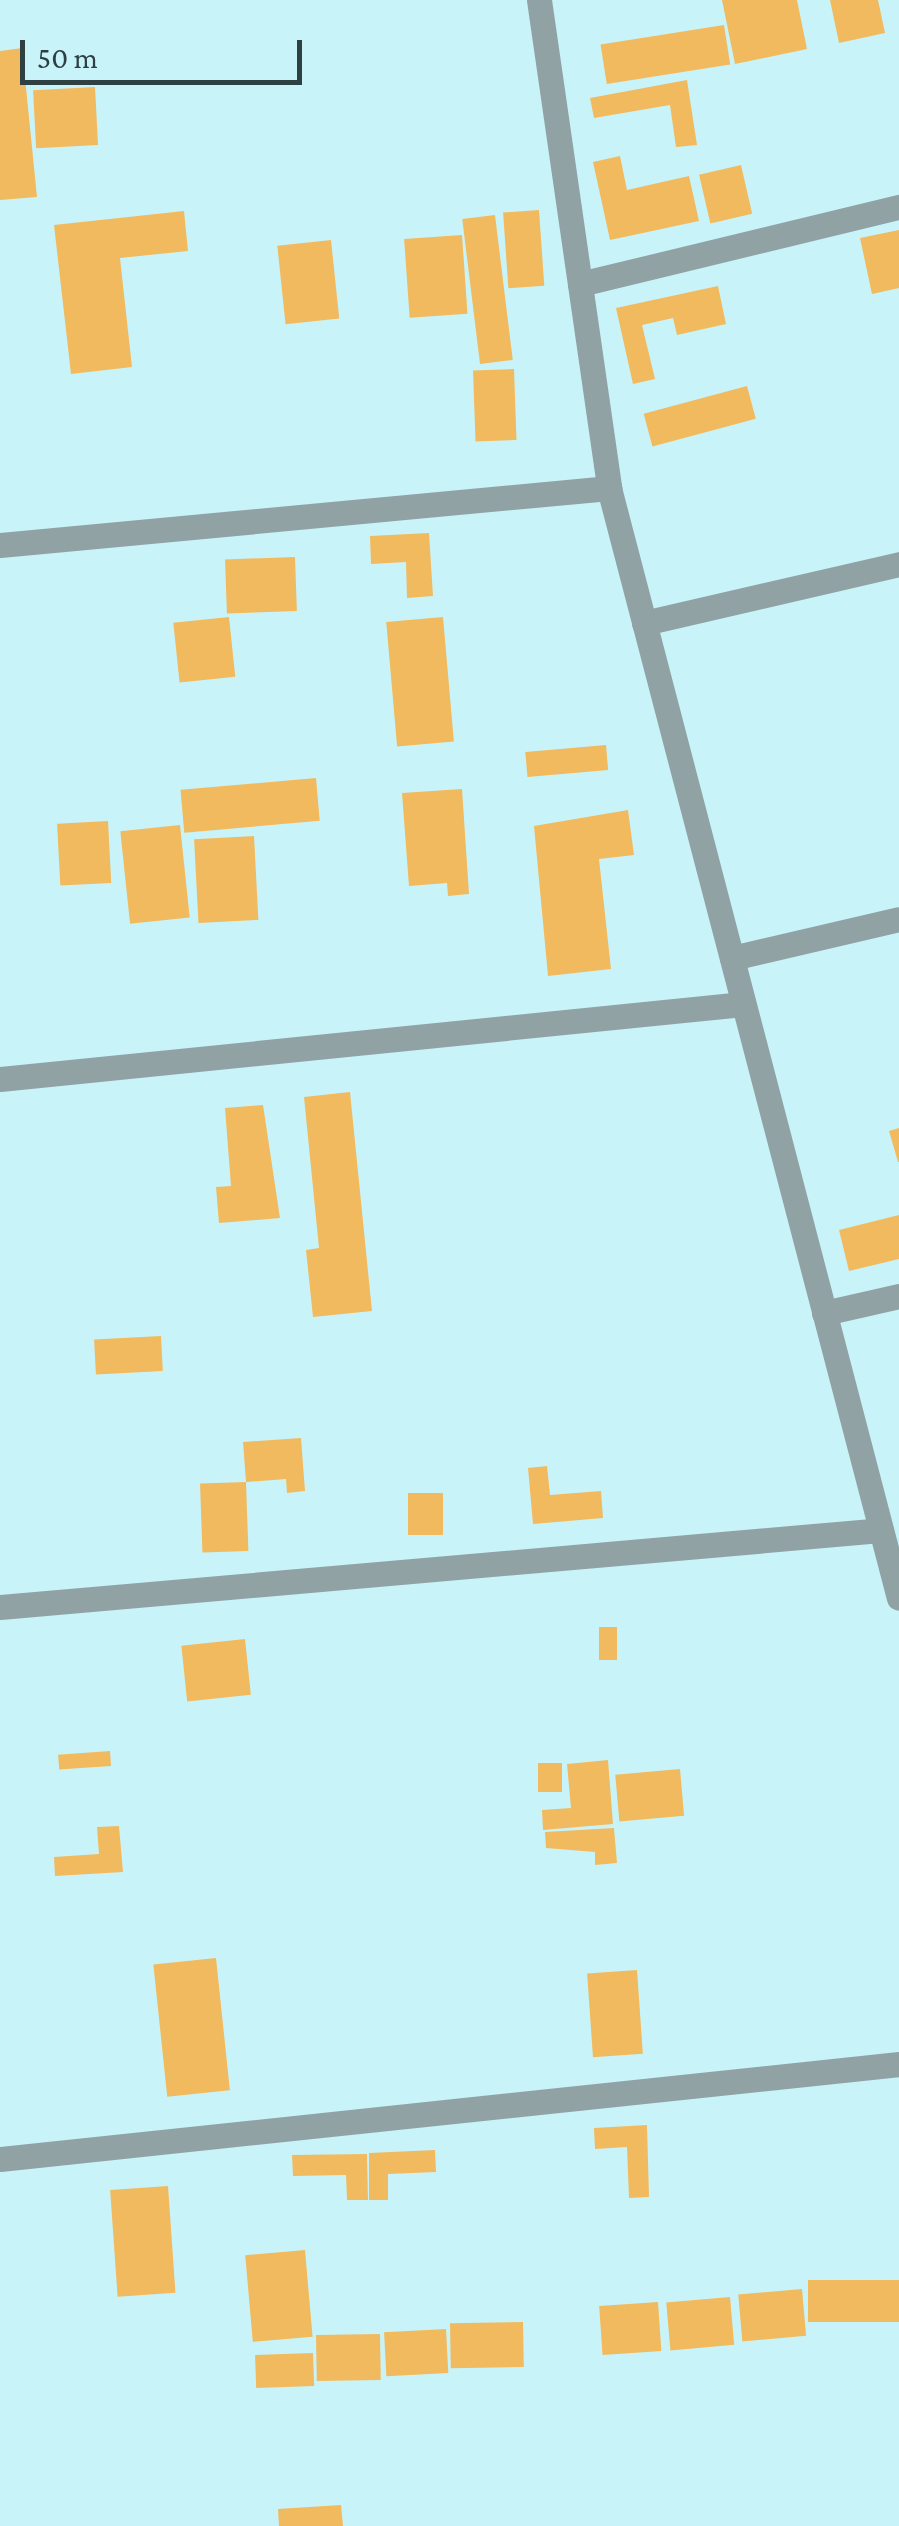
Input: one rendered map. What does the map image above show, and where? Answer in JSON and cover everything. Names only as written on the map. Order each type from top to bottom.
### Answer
[{"type":"street","points":[[539,0],[608,488],[899,1598]]},
{"type":"street","points":[[580,284],[899,207]]},
{"type":"street","points":[[0,546],[608,488]]},
{"type":"street","points":[[644,623],[899,564]]},
{"type":"street","points":[[732,958],[899,919]]},
{"type":"street","points":[[0,1079],[743,1004]]},
{"type":"street","points":[[824,1313],[899,1296]]},
{"type":"street","points":[[0,1607],[881,1530]]},
{"type":"street","points":[[0,2159],[899,2064]]},
{"type":"building","points":[[722,0],[797,0],[807,49],[735,64]]},
{"type":"building","points":[[830,0],[878,0],[885,33],[839,43]]},
{"type":"building","points":[[724,25],[730,65],[607,84],[601,45]]},
{"type":"building","points":[[22,48],[37,197],[0,200],[0,51]]},
{"type":"building","points":[[687,80],[697,145],[676,147],[670,105],[594,118],[590,98]]},
{"type":"building","points":[[95,87],[98,145],[36,148],[33,90]]},
{"type":"building","points":[[620,156],[627,190],[689,176],[699,221],[610,240],[593,162]]},
{"type":"building","points":[[741,165],[752,214],[710,223],[699,175]]},
{"type":"building","points":[[539,210],[544,286],[508,288],[503,213]]},
{"type":"building","points":[[184,211],[188,251],[120,258],[132,367],[71,374],[54,225]]},
{"type":"building","points":[[495,215],[513,360],[480,364],[462,219]]},
{"type":"building","points":[[899,230],[899,288],[872,294],[860,238]]},
{"type":"building","points":[[462,235],[468,314],[410,318],[404,239]]},
{"type":"building","points":[[331,240],[339,319],[286,324],[277,246]]},
{"type":"building","points":[[718,286],[726,324],[677,335],[673,318],[642,325],[655,379],[633,384],[616,308]]},
{"type":"building","points":[[514,369],[516,440],[476,441],[473,370]]},
{"type":"building","points":[[747,386],[756,419],[652,447],[644,414]]},
{"type":"building","points":[[429,533],[433,596],[407,598],[406,562],[371,564],[370,536]]},
{"type":"building","points":[[295,557],[297,611],[227,613],[225,559]]},
{"type":"building","points":[[229,617],[235,677],[180,683],[173,623]]},
{"type":"building","points":[[443,617],[454,742],[397,746],[386,622]]},
{"type":"building","points":[[606,745],[608,770],[527,777],[525,752]]},
{"type":"building","points":[[316,778],[320,821],[184,833],[181,790]]},
{"type":"building","points":[[462,789],[469,894],[448,896],[447,883],[409,886],[402,793]]},
{"type":"building","points":[[628,810],[634,855],[599,859],[611,969],[548,976],[534,826]]},
{"type":"building","points":[[108,821],[111,883],[60,886],[57,824]]},
{"type":"building","points":[[180,825],[190,917],[130,924],[120,831]]},
{"type":"building","points":[[254,836],[258,920],[198,923],[194,839]]},
{"type":"building","points":[[350,1092],[372,1311],[313,1317],[306,1250],[319,1248],[304,1097]]},
{"type":"building","points":[[263,1105],[280,1218],[219,1223],[216,1187],[231,1186],[225,1108]]},
{"type":"building","points":[[899,1128],[899,1162],[898,1162],[889,1131]]},
{"type":"building","points":[[899,1215],[899,1259],[849,1271],[839,1230]]},
{"type":"building","points":[[161,1336],[163,1371],[96,1374],[94,1340]]},
{"type":"building","points":[[301,1438],[305,1491],[287,1493],[286,1479],[246,1482],[243,1442]]},
{"type":"building","points":[[547,1466],[550,1495],[601,1491],[603,1518],[533,1524],[528,1468]]},
{"type":"building","points":[[246,1482],[248,1551],[202,1553],[200,1484]]},
{"type":"building","points":[[408,1493],[443,1493],[443,1535],[408,1535]]},
{"type":"building","points":[[599,1627],[617,1627],[617,1660],[599,1660]]},
{"type":"building","points":[[245,1639],[251,1695],[187,1701],[181,1646]]},
{"type":"building","points":[[110,1751],[111,1766],[59,1770],[58,1755]]},
{"type":"building","points":[[608,1760],[613,1824],[543,1830],[542,1810],[571,1808],[567,1764]]},
{"type":"building","points":[[538,1763],[562,1763],[562,1792],[538,1792]]},
{"type":"building","points":[[680,1769],[684,1816],[619,1821],[615,1775]]},
{"type":"building","points":[[119,1826],[123,1872],[55,1876],[54,1857],[99,1854],[97,1827]]},
{"type":"building","points":[[614,1828],[617,1863],[595,1865],[595,1852],[546,1848],[545,1832]]},
{"type":"building","points":[[216,1958],[230,2090],[167,2097],[153,1965]]},
{"type":"building","points":[[637,1970],[643,2054],[593,2057],[587,1973]]},
{"type":"building","points":[[647,2125],[649,2197],[629,2198],[627,2147],[595,2149],[594,2128]]},
{"type":"building","points":[[435,2150],[436,2172],[388,2174],[388,2200],[369,2200],[369,2153]]},
{"type":"building","points":[[367,2154],[368,2200],[347,2200],[346,2175],[293,2176],[292,2155]]},
{"type":"building","points":[[168,2186],[175,2293],[118,2297],[110,2190]]},
{"type":"building","points":[[305,2250],[313,2337],[253,2342],[245,2255]]},
{"type":"building","points":[[808,2280],[899,2280],[899,2322],[808,2322]]},
{"type":"building","points":[[802,2289],[806,2336],[742,2341],[738,2295]]},
{"type":"building","points":[[730,2297],[734,2345],[670,2350],[666,2303]]},
{"type":"building","points":[[658,2302],[661,2351],[603,2355],[599,2306]]},
{"type":"building","points":[[523,2322],[524,2367],[451,2368],[450,2323]]},
{"type":"building","points":[[446,2329],[448,2373],[386,2376],[384,2332]]},
{"type":"building","points":[[380,2334],[381,2380],[317,2381],[316,2335]]},
{"type":"building","points":[[313,2353],[314,2386],[256,2388],[255,2355]]},
{"type":"building","points":[[341,2505],[343,2526],[279,2526],[278,2509]]}]
